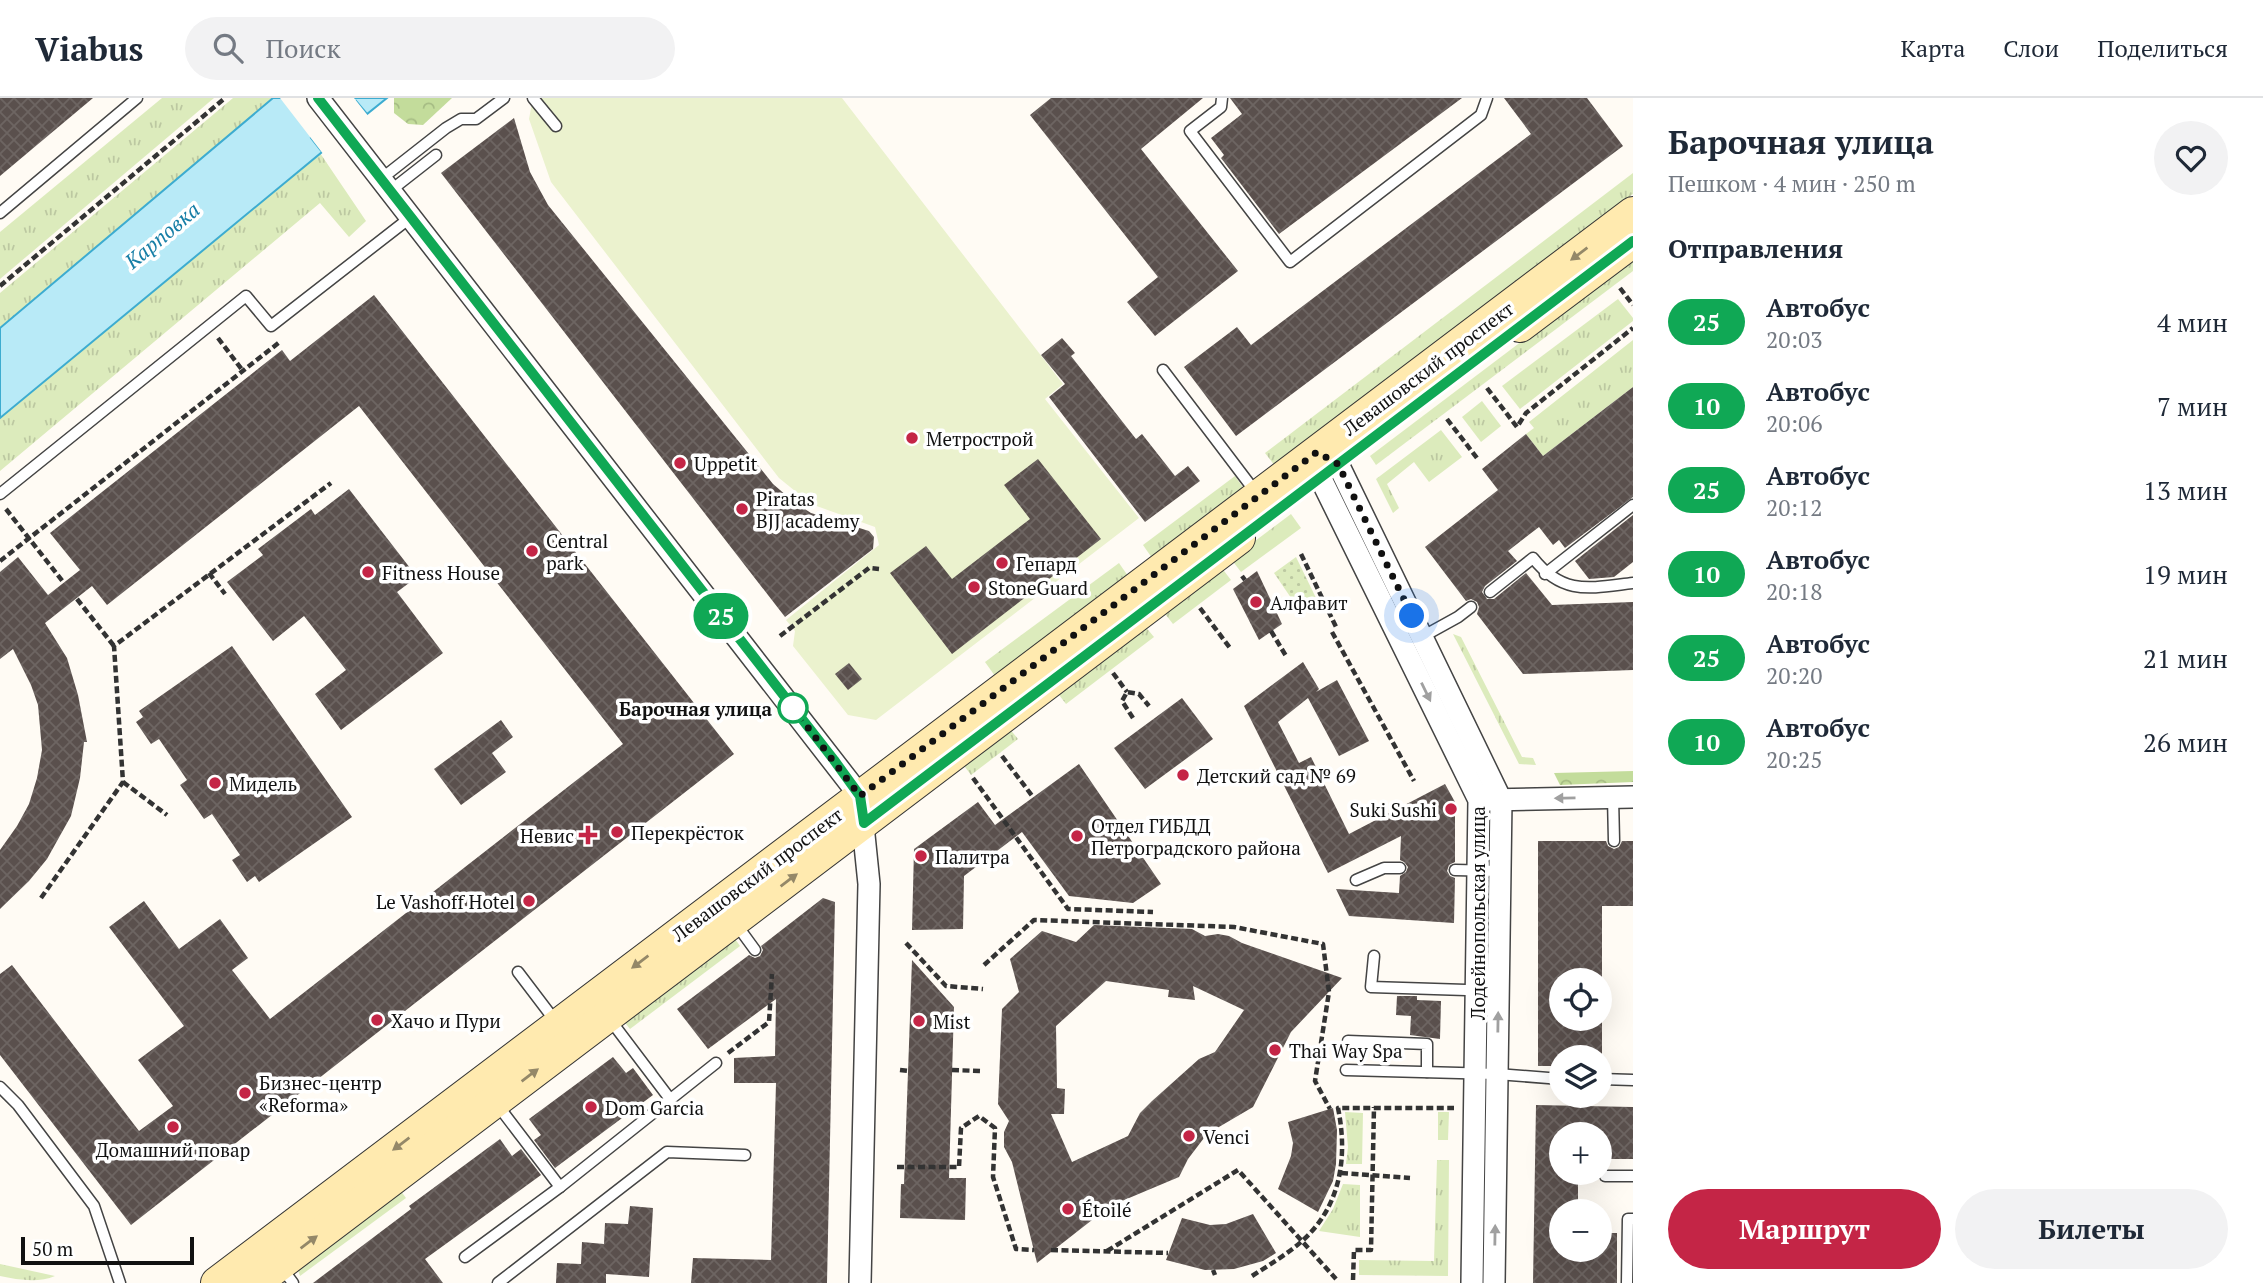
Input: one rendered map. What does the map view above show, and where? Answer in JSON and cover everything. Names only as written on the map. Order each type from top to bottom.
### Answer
[{"type":"street","points":[[318,98],[862,809],[869,884],[860,1283]]},
{"type":"street","name":"Левашовский проспект","points":[[1159,585],[1259,496],[1325,464],[1633,213]]},
{"type":"street","name":"Левашовский проспект","points":[[217,1283],[273,1269],[360,1189],[994,709],[1159,585],[1633,241]]},
{"type":"street","name":"Лодейнопольская улица","points":[[1325,464],[1373,534],[1422,637],[1467,754],[1479,800],[1472,1283]]},
{"type":"street","name":"Лодейнопольская улица","points":[[1325,464],[1353,546],[1403,647],[1467,754],[1501,800],[1494,1283]]},
{"type":"street","points":[[1479,800],[1623,797]]},
{"type":"lane","points":[[0,213],[137,98]]},
{"type":"lane","points":[[386,185],[446,128],[461,118],[476,119],[504,98]]},
{"type":"lane","points":[[533,98],[556,126]]},
{"type":"lane","points":[[1222,98],[1221,107],[1190,131],[1290,262],[1481,115],[1487,98]]},
{"type":"lane","points":[[386,185],[436,155]]},
{"type":"lane","points":[[0,494],[246,296],[271,326],[411,217]]},
{"type":"lane","points":[[1163,370],[1259,496]]},
{"type":"lane","points":[[1545,574],[1633,505]]},
{"type":"lane","points":[[1353,546],[1373,534]]},
{"type":"lane","points":[[1490,592],[1533,558],[1545,574],[1580,589],[1633,583]]},
{"type":"lane","points":[[1383,606],[1402,596]]},
{"type":"lane","points":[[1403,647],[1471,607]]},
{"type":"lane","points":[[1614,841],[1623,797]]},
{"type":"lane","points":[[1356,880],[1384,868],[1400,868]]},
{"type":"lane","points":[[1455,870],[1500,871]]},
{"type":"lane","points":[[727,912],[755,950]]},
{"type":"lane","points":[[1374,956],[1371,987],[1498,991]]},
{"type":"lane","points":[[518,972],[565,1034]]},
{"type":"lane","points":[[600,1007],[670,1099]]},
{"type":"lane","points":[[1348,1041],[1427,1044],[1427,1072]]},
{"type":"lane","points":[[465,1257],[716,1063]]},
{"type":"lane","points":[[1346,1070],[1427,1072],[1475,1084],[1497,1085],[1549,1080]]},
{"type":"lane","points":[[1612,1079],[1633,1080]]},
{"type":"lane","points":[[1475,1084],[1497,1085]]},
{"type":"lane","points":[[0,1087],[18,1105],[94,1206],[120,1283]]},
{"type":"lane","points":[[487,1093],[560,1186]]},
{"type":"lane","points":[[1474,1150],[1496,1150]]},
{"type":"lane","points":[[498,1283],[667,1152],[745,1155]]},
{"type":"lane","points":[[1612,1176],[1633,1176]]},
{"type":"lane","points":[[1627,1283],[1628,1219],[1633,1219]]},
{"type":"path","points":[[0,286],[225,98]]},
{"type":"path","points":[[1620,288],[1633,305]]},
{"type":"path","points":[[208,326],[243,371]]},
{"type":"path","points":[[1487,388],[1517,427],[1526,413],[1633,328]]},
{"type":"path","points":[[0,561],[282,340]]},
{"type":"path","points":[[1447,419],[1477,458]]},
{"type":"path","points":[[114,646],[331,482]]},
{"type":"path","points":[[0,502],[64,583]]},
{"type":"path","points":[[1301,554],[1334,631],[1414,781]]},
{"type":"path","points":[[780,636],[869,568],[879,569]]},
{"type":"path","points":[[209,573],[225,594]]},
{"type":"path","points":[[41,898],[122,782],[114,646],[77,599]]},
{"type":"path","points":[[1200,608],[1230,648]]},
{"type":"path","points":[[1271,631],[1286,656]]},
{"type":"path","points":[[1113,673],[1128,692],[1139,694],[1149,706]]},
{"type":"path","points":[[1128,692],[1122,701],[1133,719]]},
{"type":"path","points":[[1002,756],[1033,797]]},
{"type":"path","points":[[973,778],[1068,909],[1153,912]]},
{"type":"path","points":[[122,782],[167,815]]},
{"type":"path","points":[[984,965],[1034,920],[1234,927],[1323,944],[1329,992],[1315,1081],[1330,1109]]},
{"type":"path","points":[[906,943],[946,986],[984,989]]},
{"type":"path","points":[[716,1063],[769,1022],[772,974]]},
{"type":"path","points":[[900,1070],[909,1071]]},
{"type":"path","points":[[952,1070],[980,1071]]},
{"type":"path","points":[[1353,1280],[1354,1250],[1371,1250],[1374,1107]]},
{"type":"path","points":[[1252,1276],[1303,1241],[1319,1223],[1329,1206],[1341,1173],[1343,1148],[1338,1108],[1454,1108]]},
{"type":"path","points":[[897,1167],[960,1167],[961,1128],[979,1116],[995,1128],[993,1177],[1016,1249],[1034,1250]]},
{"type":"path","points":[[1107,1251],[1238,1170],[1336,1279]]},
{"type":"path","points":[[1341,1173],[1410,1178]]},
{"type":"path","points":[[1051,1250],[1168,1253]]},
{"type":"green space","points":[[162,98],[214,98],[0,279],[0,232]]},
{"type":"green space","points":[[233,98],[273,98],[0,328],[0,293]]},
{"type":"green space","points":[[394,98],[452,98],[423,125],[408,124],[394,113]]},
{"type":"green space","name":"Метрострой","points":[[533,98],[842,98],[1063,384],[1045,399],[1139,518],[876,720],[848,715],[793,646],[795,631],[786,620],[879,545],[875,527],[811,504],[779,478],[551,182],[529,119]]},
{"type":"green space","points":[[320,153],[366,221],[349,237],[320,203],[0,471],[0,418]]},
{"type":"green space","points":[[1633,173],[1633,194],[1275,466],[1265,453]]},
{"type":"green space","points":[[1633,257],[1633,271],[1376,465],[1370,456]]},
{"type":"green space","points":[[1618,299],[1633,321],[1520,409],[1502,386]]},
{"type":"green space","points":[[1633,340],[1633,387],[1543,456],[1526,434],[1534,428],[1529,422]]},
{"type":"green space","points":[[1482,401],[1501,426],[1481,442],[1462,417]]},
{"type":"green space","points":[[1441,430],[1462,457],[1429,482],[1414,462],[1387,484],[1399,508],[1393,513],[1376,479]]},
{"type":"green space","points":[[1235,476],[1244,489],[1152,558],[1143,545]]},
{"type":"green space","points":[[1291,514],[1301,528],[1241,572],[1231,559]]},
{"type":"green space","points":[[1296,557],[1317,600],[1300,611],[1274,573]]},
{"type":"green space","points":[[1119,563],[1128,576],[995,676],[985,662]]},
{"type":"green space","points":[[1221,567],[1231,580],[1173,624],[1162,610]]},
{"type":"green space","points":[[1144,625],[1154,637],[1066,704],[1056,691]]},
{"type":"green space","points":[[1453,634],[1461,637],[1522,757],[1533,758],[1536,765],[1519,764]]},
{"type":"green space","points":[[1009,728],[1018,739],[971,775],[962,763]]},
{"type":"green space","points":[[1633,771],[1633,782],[1560,785],[1554,773]]},
{"type":"green space","points":[[733,936],[740,946],[630,1029],[622,1019]]},
{"type":"green space","points":[[1345,1112],[1363,1113],[1362,1164],[1346,1164],[1348,1147]]},
{"type":"green space","points":[[1438,1112],[1449,1112],[1448,1140],[1438,1140]]},
{"type":"green space","points":[[1437,1160],[1449,1160],[1448,1276],[1359,1275],[1359,1260],[1434,1261]]},
{"type":"green space","points":[[1343,1184],[1360,1185],[1360,1237],[1319,1231],[1333,1209]]},
{"type":"green space","points":[[398,1187],[406,1198],[300,1276],[296,1264]]},
{"type":"green space","points":[[0,1264],[55,1276],[21,1280],[0,1276]]},
{"type":"water","name":"Карповка","points":[[273,98],[387,98],[367,114],[356,101],[311,138],[322,152],[0,418],[0,328]]},
{"type":"pier","points":[[280,98],[354,98],[369,117],[364,117],[356,106],[316,138],[325,150],[324,155]]},
{"type":"building","points":[[0,98],[93,98],[0,176]]},
{"type":"building","points":[[1051,98],[1203,98],[1141,149],[1238,271],[1155,336],[1127,302],[1158,277],[1030,115]]},
{"type":"building","points":[[1230,98],[1462,98],[1279,234],[1221,158],[1224,155],[1211,138],[1242,114]]},
{"type":"building","points":[[1504,98],[1587,98],[1623,146],[1236,436],[1184,367],[1237,327],[1251,345],[1531,134]]},
{"type":"building","points":[[514,118],[530,172],[548,205],[773,484],[811,513],[869,531],[874,537],[873,549],[785,617],[441,173]]},
{"type":"building","points":[[374,295],[734,754],[131,1225],[0,1055],[0,974],[12,965],[139,1131],[173,1106],[138,1060],[184,1026],[109,927],[144,901],[179,949],[220,919],[248,958],[232,970],[270,1019],[623,744],[359,406],[107,605],[92,586],[45,623],[67,658],[78,695],[87,742],[84,742],[80,778],[71,816],[47,859],[0,909],[0,850],[29,804],[42,750],[38,705],[31,685],[13,649],[0,659],[0,572],[18,557],[48,595],[80,570],[50,533],[282,350],[290,361]]},
{"type":"building","points":[[1062,338],[1075,353],[1071,356],[1136,439],[1142,434],[1175,476],[1188,466],[1200,481],[1145,522],[1049,397],[1065,384],[1041,355]]},
{"type":"building","points":[[1633,387],[1633,497],[1565,548],[1559,540],[1553,545],[1539,527],[1508,551],[1517,561],[1485,586],[1482,592],[1487,599],[1494,599],[1526,573],[1552,605],[1633,602],[1633,670],[1523,674],[1477,614],[1477,602],[1471,599],[1466,601],[1425,547],[1498,490],[1482,469],[1526,434],[1543,456]]},
{"type":"building","points":[[1038,459],[1101,539],[952,654],[890,573],[926,546],[952,579],[1030,519],[1004,485]]},
{"type":"building","points":[[349,489],[417,577],[397,592],[443,653],[341,730],[315,694],[346,670],[304,616],[273,641],[227,582],[263,555],[258,549],[311,509],[315,515]]},
{"type":"building","points":[[1633,515],[1633,562],[1614,577],[1589,579],[1575,561]]},
{"type":"building","name":"Алфавит","points":[[1257,571],[1282,624],[1259,640],[1233,589]]},
{"type":"building","points":[[232,646],[352,817],[259,882],[255,876],[247,882],[232,860],[240,855],[212,814],[204,819],[180,785],[187,780],[159,739],[151,744],[136,722],[143,717],[139,711]]},
{"type":"building","points":[[1303,662],[1319,689],[1316,692],[1337,680],[1369,741],[1339,756],[1308,698],[1278,722],[1299,763],[1311,757],[1349,834],[1445,784],[1455,802],[1455,862],[1449,865],[1447,871],[1455,878],[1454,923],[1349,916],[1336,889],[1399,893],[1400,876],[1408,867],[1400,860],[1401,836],[1328,873],[1244,706]]},
{"type":"building","points":[[849,663],[862,679],[848,690],[835,674]]},
{"type":"building","points":[[1182,698],[1213,739],[1145,789],[1114,748]]},
{"type":"building","points":[[501,720],[513,737],[492,753],[506,772],[461,805],[434,769]]},
{"type":"building","points":[[1079,764],[1161,884],[1133,903],[1069,896],[1022,832],[964,876],[963,929],[912,930],[914,849],[978,802],[995,825]]},
{"type":"building","points":[[1538,841],[1606,841],[1608,846],[1614,849],[1619,847],[1622,841],[1633,841],[1633,906],[1602,906],[1602,968],[1549,968],[1549,1031],[1602,1031],[1602,1045],[1549,1045],[1549,1066],[1538,1066]]},
{"type":"building","points":[[823,898],[835,902],[827,1283],[691,1283],[693,1258],[771,1260],[776,1083],[734,1083],[734,1058],[775,1056],[776,999],[708,1049],[677,1009],[749,955],[755,958],[760,956],[763,950],[761,946]]},
{"type":"building","points":[[1094,925],[1192,929],[1205,936],[1229,936],[1342,978],[1291,1032],[1253,1107],[1207,1134],[1188,1159],[1179,1177],[1091,1214],[1092,1220],[1037,1263],[1012,1162],[1004,1147],[1004,1132],[1009,1121],[998,1104],[1002,1009],[1019,992],[1010,959],[1042,931],[1076,942]],"holes":[[[1106,981],[1169,990],[1168,997],[1195,1000],[1193,986],[1244,1010],[1215,1052],[1199,1059],[1152,1101],[1140,1113],[1128,1136],[1072,1162],[1051,1114],[1064,1114],[1065,1089],[1057,1088],[1056,1026]]]},
{"type":"building","points":[[912,960],[954,1007],[949,1178],[966,1178],[965,1220],[900,1218],[901,1184],[904,1184]]},
{"type":"building","points":[[1397,996],[1417,996],[1417,1000],[1441,1001],[1440,1039],[1410,1035],[1411,1016],[1396,1015]]},
{"type":"building","name":"Dom Garcia","points":[[613,1057],[626,1073],[633,1068],[653,1095],[555,1168],[534,1140],[541,1135],[529,1119]]},
{"type":"building","points":[[1536,1105],[1549,1105],[1549,1108],[1633,1107],[1633,1159],[1612,1159],[1612,1122],[1549,1122],[1549,1185],[1578,1185],[1578,1199],[1549,1199],[1549,1262],[1612,1262],[1612,1233],[1617,1233],[1617,1283],[1533,1283]]},
{"type":"building","points":[[1333,1108],[1337,1130],[1336,1164],[1333,1181],[1318,1212],[1278,1189],[1291,1156],[1293,1143],[1288,1122]]},
{"type":"building","points":[[500,1139],[512,1156],[521,1149],[541,1175],[425,1259],[443,1283],[313,1283],[411,1209],[409,1206]]},
{"type":"building","points":[[630,1206],[653,1208],[649,1277],[606,1274],[606,1283],[556,1283],[557,1263],[581,1264],[582,1242],[604,1244],[605,1223],[628,1224]]},
{"type":"building","points":[[1253,1214],[1276,1253],[1263,1261],[1234,1269],[1205,1270],[1166,1260],[1182,1218],[1210,1225],[1226,1224]]},
{"type":"bus line","name":"25","points":[[318,98],[834,760],[860,796],[864,823],[1633,241]]},
{"type":"place","name":"Метрострой","points":[[912,438]]},
{"type":"place","name":"Uppetit","points":[[680,463]]},
{"type":"place","name":"Piratas BJJ academy","points":[[742,509]]},
{"type":"place","name":"Central park","points":[[532,551]]},
{"type":"place","name":"Гепард","points":[[1002,563]]},
{"type":"place","name":"Fitness House","points":[[368,572]]},
{"type":"place","name":"StoneGuard","points":[[974,587]]},
{"type":"place","name":"Алфавит","points":[[1256,602]]},
{"type":"place","name":"Барочная улица","points":[[793,708]]},
{"type":"place","name":"Детский сад № 69","points":[[1183,775]]},
{"type":"place","name":"Мидель","points":[[215,783]]},
{"type":"place","name":"Suki Sushi","points":[[1451,809]]},
{"type":"place","name":"Перекрёсток","points":[[617,832]]},
{"type":"place","name":"Невис","points":[[588,835]]},
{"type":"place","name":"Отдел ГИБДД Петроградского района","points":[[1077,836]]},
{"type":"place","name":"Палитра","points":[[921,856]]},
{"type":"place","name":"Le Vashoff Hotel","points":[[529,901]]},
{"type":"place","name":"Хачо и Пури","points":[[377,1020]]},
{"type":"place","name":"Mist","points":[[919,1021]]},
{"type":"place","name":"Thai Way Spa","points":[[1275,1050]]},
{"type":"place","name":"Бизнес-центр «Reforma»","points":[[245,1093]]},
{"type":"place","name":"Dom Garcia","points":[[591,1107]]},
{"type":"place","name":"Домашний повар","points":[[173,1127]]},
{"type":"place","name":"Venci","points":[[1189,1136]]},
{"type":"place","name":"Étoilé","points":[[1068,1209]]},
{"type":"route","points":[[793,708],[860,796],[1317,452],[1338,464],[1412,616]]}]
